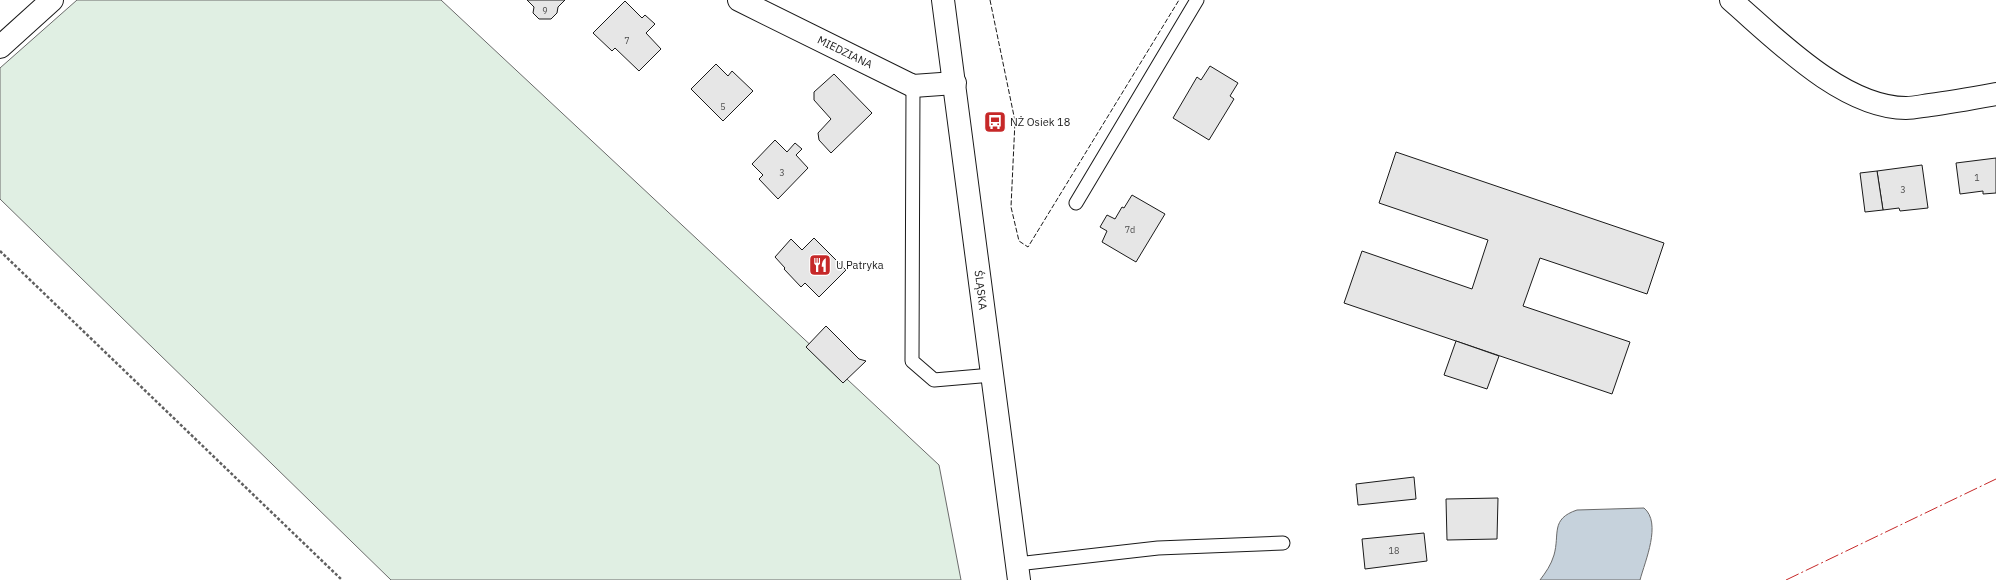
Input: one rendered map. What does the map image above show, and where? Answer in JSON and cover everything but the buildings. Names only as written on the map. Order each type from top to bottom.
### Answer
[{"type":"street","points":[[0,47],[52,0]]},
{"type":"street","name":"MIEDZIANA","points":[[739,0],[913,86]]},
{"type":"street","name":"ŚLĄSKA","points":[[943,0],[1018,572]]},
{"type":"street","points":[[1730,0],[1814,70],[1838,86],[1862,99],[1885,106],[1906,108],[1996,94]]},
{"type":"street","points":[[913,86],[955,83]]},
{"type":"lane","points":[[1076,203],[1197,0]]},
{"type":"lane","points":[[913,86],[912,360],[934,380],[992,375]]},
{"type":"lane","points":[[1018,572],[1158,548],[1283,543]]},
{"type":"path","points":[[0,251],[342,580]]},
{"type":"green space","points":[[77,0],[441,0],[939,465],[961,580],[391,580],[0,199],[0,68]]},
{"type":"shaded area","points":[[1644,508],[1652,523],[1652,532],[1651,542],[1640,580],[1540,580],[1553,559],[1559,523],[1563,518],[1577,510]]},
{"type":"fence","points":[[990,0],[1015,121],[1011,207],[1019,241],[1028,247],[1179,0]]},
{"type":"power","points":[[1786,580],[1996,479]]},
{"type":"place","name":"NŻ Osiek 18","points":[[995,122]]},
{"type":"place","name":"U Patryka","points":[[820,265]]}]
